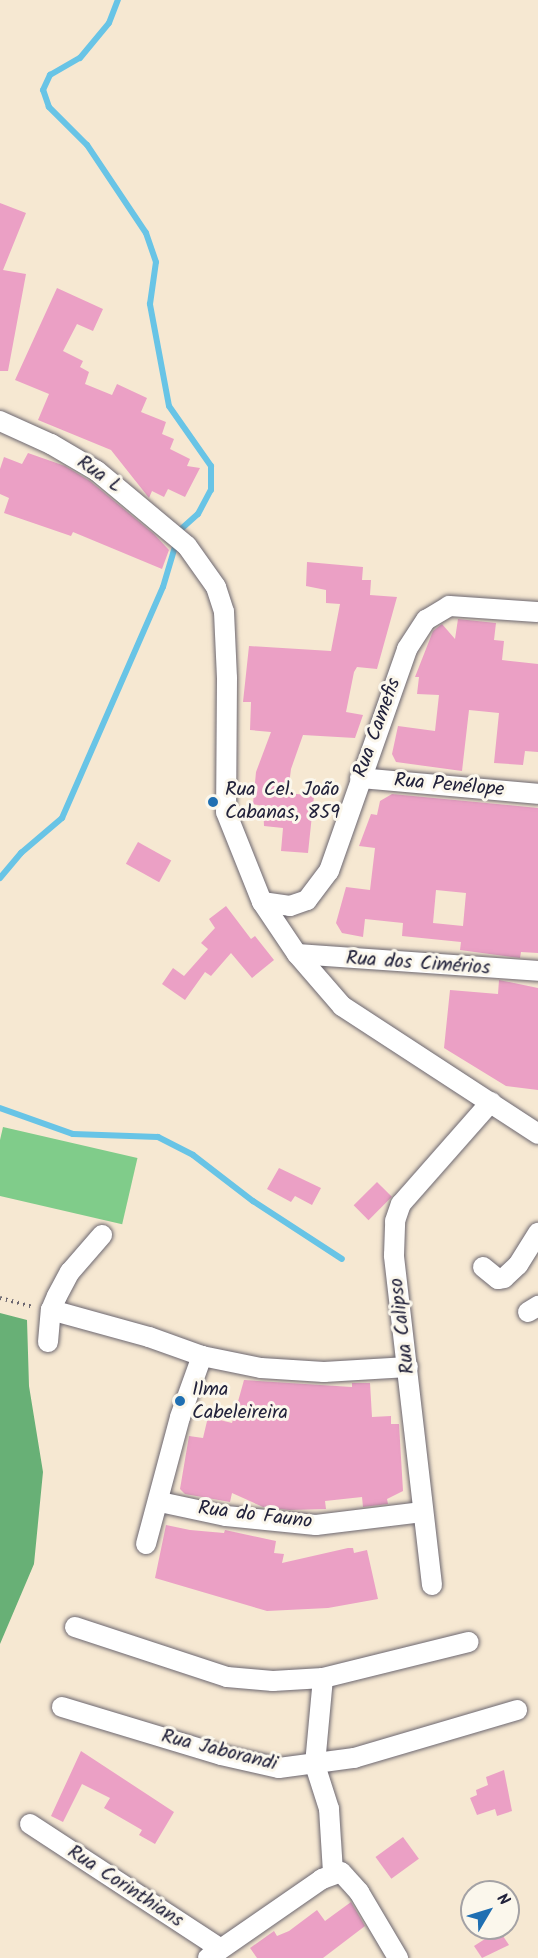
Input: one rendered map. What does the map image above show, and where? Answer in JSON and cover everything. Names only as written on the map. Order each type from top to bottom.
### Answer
[{"type":"street","name":"Rua L","points":[[0,421],[51,444],[97,471],[187,546],[216,587],[224,612],[226,812],[262,902],[297,954],[342,1006],[538,1134]]},
{"type":"street","name":"Rua Camefis","points":[[262,902],[290,906],[306,900],[317,891],[329,871],[407,648],[426,620],[449,606],[538,612]]},
{"type":"street","name":"Rua Penélope","points":[[360,778],[538,794]]},
{"type":"street","name":"Rua dos Cimérios","points":[[297,954],[538,972]]},
{"type":"street","name":"Rua Calipso","points":[[432,1585],[394,1255],[397,1211],[491,1102]]},
{"type":"street","points":[[483,1267],[498,1279],[504,1278],[518,1265],[538,1233]]},
{"type":"street","points":[[48,1342],[51,1310],[70,1272],[102,1235]]},
{"type":"street","points":[[51,1310],[157,1339],[202,1356],[261,1368],[324,1371],[408,1367]]},
{"type":"street","points":[[146,1544],[160,1502],[180,1418],[202,1356]]},
{"type":"street","name":"Rua do Fauno","points":[[160,1502],[226,1516],[316,1525],[422,1512]]},
{"type":"street","points":[[75,1627],[227,1677],[273,1681],[324,1678],[468,1642]]},
{"type":"street","points":[[324,1678],[315,1766],[329,1809],[333,1873]]},
{"type":"street","name":"Rua Jaborandi","points":[[62,1707],[221,1755],[279,1768],[315,1766],[354,1758],[517,1710]]},
{"type":"street","name":"Rua Corinthians","points":[[30,1824],[211,1956]]},
{"type":"street","points":[[211,1956],[333,1873],[347,1876],[398,1958]]},
{"type":"path","points":[[0,1298],[51,1310]]},
{"type":"green space","points":[[3,1127],[137,1158],[122,1224],[0,1196],[0,1140]]},
{"type":"green space","points":[[0,1313],[27,1320],[29,1386],[43,1472],[34,1564],[0,1644]]},
{"type":"building","points":[[0,203],[26,213],[3,270],[26,274],[8,371],[0,371]]},
{"type":"building","points":[[57,288],[103,309],[93,331],[77,324],[63,351],[83,361],[80,367],[89,372],[85,384],[112,395],[117,384],[147,398],[141,412],[166,422],[162,434],[174,439],[170,449],[190,459],[187,466],[200,468],[185,497],[168,489],[164,497],[152,491],[149,498],[111,450],[38,420],[49,394],[15,380]]},
{"type":"building","points":[[28,453],[65,466],[90,481],[154,534],[169,550],[162,569],[73,532],[71,536],[4,513],[9,498],[0,494],[0,469],[4,457],[22,464]]},
{"type":"building","points":[[307,562],[363,567],[362,580],[371,580],[370,595],[397,597],[377,669],[357,667],[354,672],[346,712],[363,715],[355,738],[303,735],[291,769],[288,793],[314,796],[308,853],[281,851],[283,828],[264,826],[263,806],[253,804],[256,772],[271,732],[250,730],[251,702],[243,702],[249,646],[331,651],[340,604],[326,603],[326,590],[306,586]]},
{"type":"building","points":[[458,619],[496,623],[494,640],[504,641],[502,660],[538,664],[538,752],[525,751],[523,765],[494,763],[499,713],[469,710],[462,771],[396,762],[392,754],[398,726],[435,731],[439,695],[417,694],[419,677],[415,677],[433,631],[442,624],[455,639]]},
{"type":"building","points":[[392,794],[538,808],[538,953],[521,952],[520,958],[460,950],[461,942],[402,936],[403,923],[365,919],[363,937],[342,933],[336,923],[346,887],[370,890],[375,848],[359,846],[371,814],[377,815],[380,801]],"holes":[[[436,890],[466,893],[463,926],[433,923]]]},
{"type":"building","points":[[138,842],[171,860],[159,882],[126,864]]},
{"type":"building","points":[[226,906],[251,939],[255,936],[274,960],[252,978],[231,953],[211,976],[205,972],[185,1000],[162,984],[173,968],[184,976],[208,949],[201,943],[215,928],[209,919]]},
{"type":"building","points":[[499,980],[538,988],[538,1090],[506,1086],[444,1048],[450,990],[498,994]]},
{"type":"building","points":[[279,1168],[321,1188],[312,1205],[295,1196],[291,1202],[267,1189]]},
{"type":"building","points":[[377,1182],[392,1197],[369,1220],[354,1205]]},
{"type":"building","points":[[244,1380],[352,1387],[352,1383],[370,1383],[372,1417],[391,1416],[391,1424],[399,1424],[403,1491],[387,1499],[388,1504],[363,1507],[362,1497],[325,1501],[326,1509],[289,1510],[263,1507],[232,1493],[230,1502],[185,1494],[180,1489],[189,1436],[203,1438],[208,1417],[232,1423]]},
{"type":"building","points":[[166,1525],[224,1533],[225,1530],[276,1541],[274,1553],[284,1554],[282,1563],[348,1548],[353,1548],[354,1553],[367,1550],[378,1599],[328,1608],[267,1611],[155,1578]]},
{"type":"building","points":[[81,1751],[174,1812],[155,1844],[139,1835],[142,1830],[104,1808],[110,1798],[82,1784],[63,1822],[51,1816]]},
{"type":"building","points":[[504,1770],[512,1811],[497,1816],[495,1809],[477,1815],[470,1798],[477,1795],[476,1790],[488,1785],[486,1777]]},
{"type":"building","points":[[403,1837],[419,1859],[391,1879],[375,1857]]},
{"type":"building","points":[[351,1902],[365,1926],[323,1958],[257,1958],[250,1948],[274,1931],[277,1936],[289,1931],[317,1910],[325,1921]]},
{"type":"building","points":[[483,1940],[506,1940],[509,1945],[482,1958],[474,1946]]},
{"type":"waterway","points":[[0,878],[21,853],[62,818],[163,587],[180,530],[198,514],[211,490],[211,466],[169,406],[150,304],[156,262],[146,233],[87,145],[49,107],[43,90],[50,75],[80,58],[109,23],[118,0]]},
{"type":"waterway","points":[[0,1108],[73,1134],[158,1137],[193,1155],[253,1201],[342,1259]]},
{"type":"place","name":"Rua Cel. João Cabanas, 859","points":[[213,802]]},
{"type":"place","name":"Ilma Cabeleireira","points":[[180,1401]]}]
